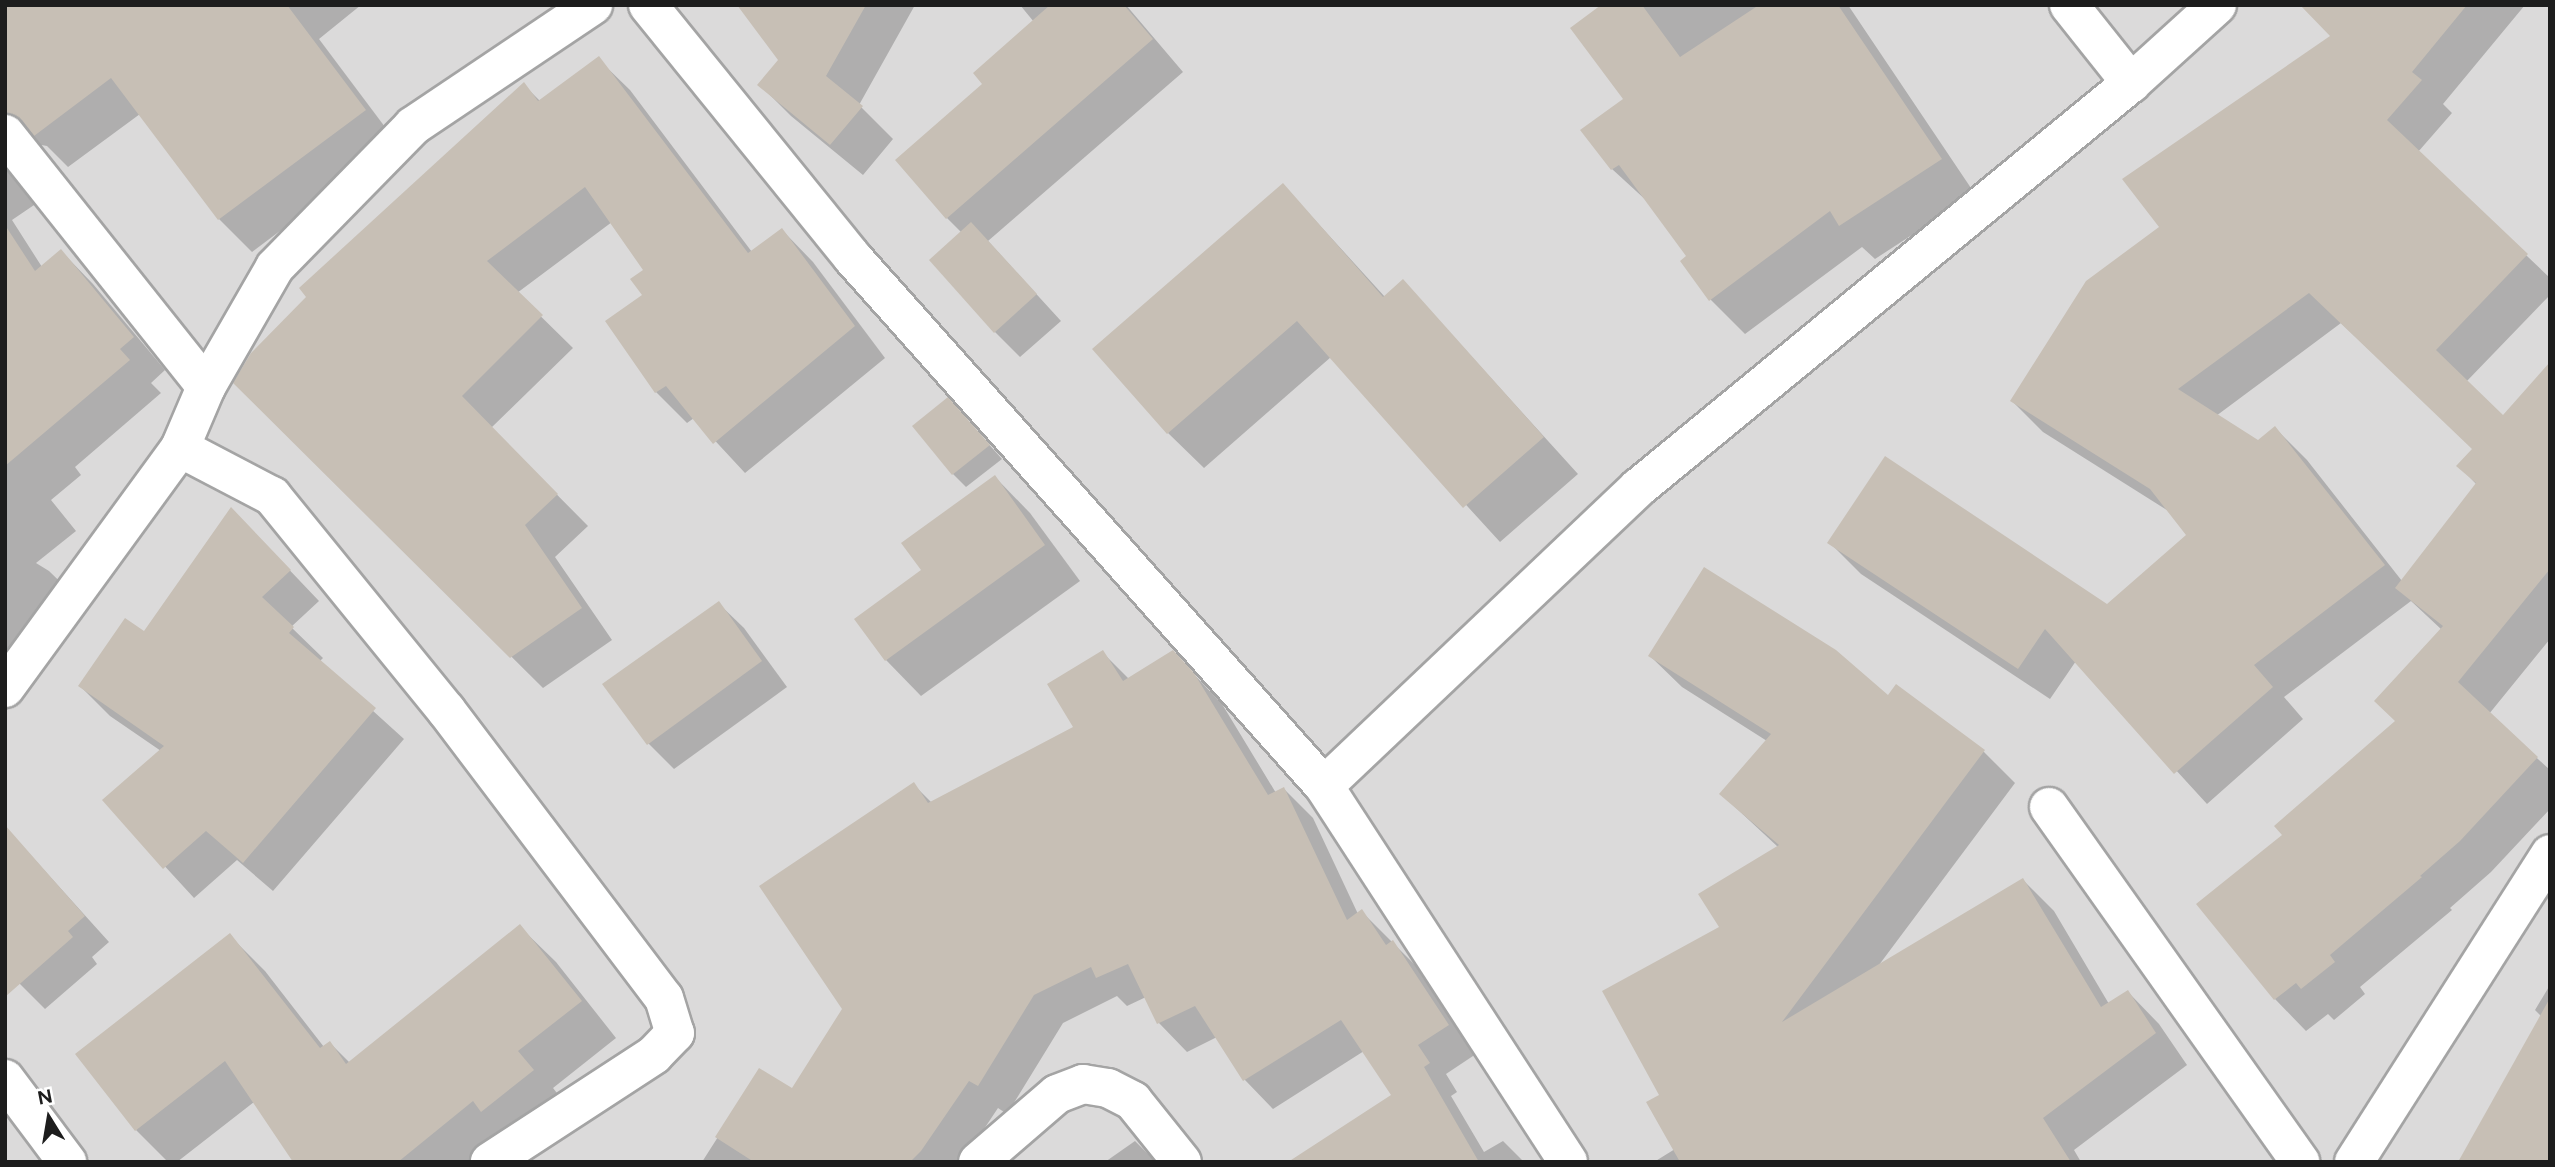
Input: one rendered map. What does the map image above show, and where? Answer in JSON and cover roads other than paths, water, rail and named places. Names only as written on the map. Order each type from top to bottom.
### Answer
[{"type":"street","points":[[5,688],[180,448],[206,387],[275,267],[413,125],[593,5]]},
{"type":"street","points":[[648,5],[852,257],[1324,786],[1568,1162]]},
{"type":"street","points":[[2068,5],[2131,83]]},
{"type":"street","points":[[1324,786],[1638,488],[2131,83],[2217,5]]},
{"type":"street","points":[[5,134],[206,387]]},
{"type":"street","points":[[180,448],[272,496],[446,709],[664,998],[675,1032],[654,1055],[490,1162]]},
{"type":"street","points":[[2049,807],[2301,1162]]},
{"type":"street","points":[[2354,1162],[2550,854]]},
{"type":"street","points":[[5,1079],[67,1162]]},
{"type":"street","points":[[978,1162],[1058,1094],[1083,1084],[1108,1088],[1133,1101],[1182,1162]]}]
